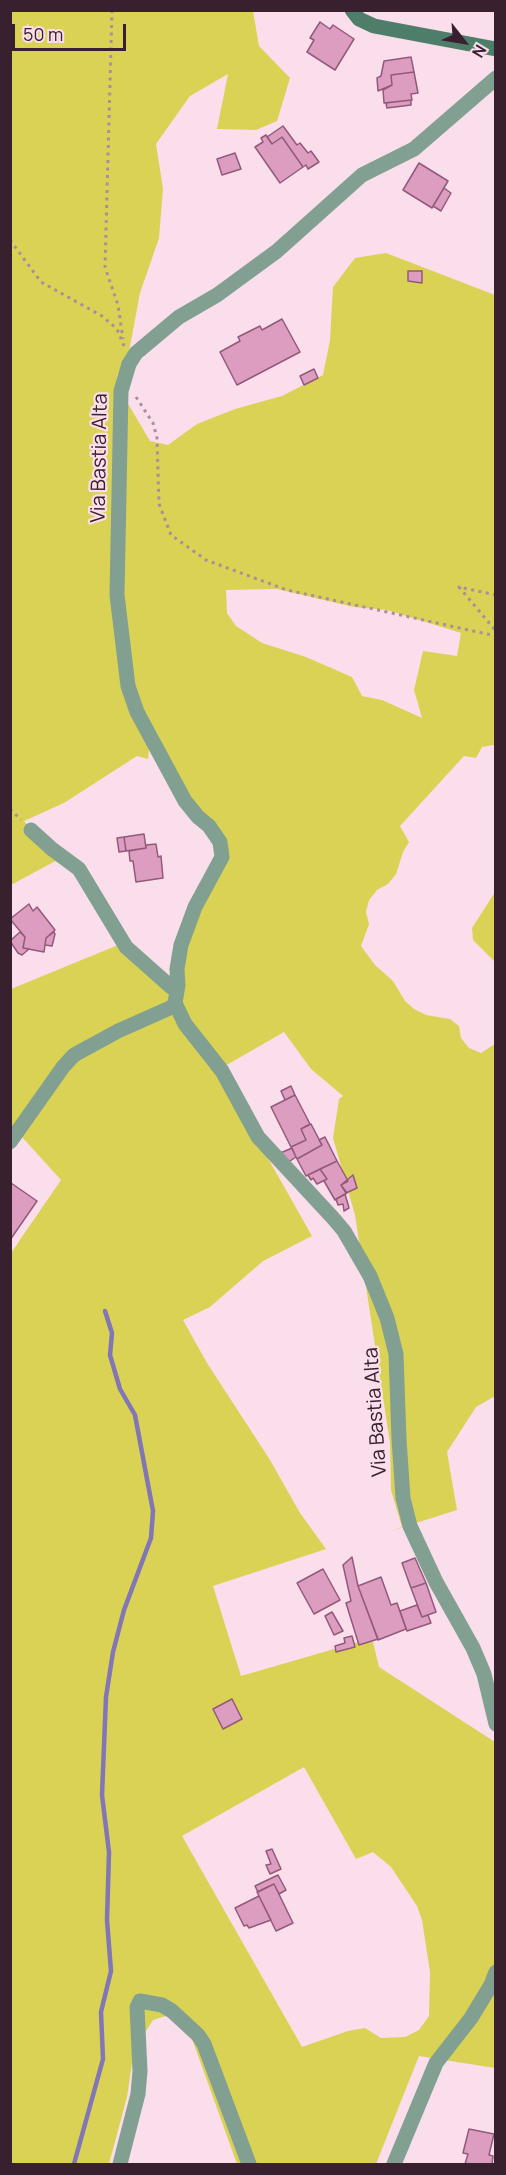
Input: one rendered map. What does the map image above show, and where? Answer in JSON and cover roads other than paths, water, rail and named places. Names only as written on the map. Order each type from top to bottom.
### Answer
[{"type":"street","points":[[352,10],[358,18],[374,26],[495,49]]},
{"type":"street","name":"Via Bastia Alta","points":[[495,78],[414,149],[362,175],[277,250],[217,295],[179,316],[143,346],[128,353],[121,391],[117,595],[128,686],[137,712],[185,801],[220,842],[222,857],[195,907],[181,945],[175,1003],[185,1024],[222,1071],[258,1137],[344,1231],[370,1276],[387,1318],[396,1354],[403,1498],[410,1526],[484,1674],[495,1724]]},
{"type":"street","points":[[31,830],[79,869],[126,948],[171,987],[178,985]]},
{"type":"street","points":[[10,1142],[74,1055],[118,1031],[172,1007],[175,1003]]},
{"type":"street","points":[[394,2164],[436,2063],[471,2018],[491,1985],[495,1972]]},
{"type":"street","points":[[120,2164],[138,2094],[140,2071],[138,2007],[140,2001],[162,2005],[198,2035],[204,2044],[249,2164]]},
{"type":"waterway","points":[[74,2164],[103,2059],[101,2012],[111,1971],[107,1920],[109,1852],[102,1795],[106,1697],[113,1652],[124,1610],[151,1538],[153,1511],[135,1415],[120,1389],[110,1355],[112,1333],[105,1311]]}]
